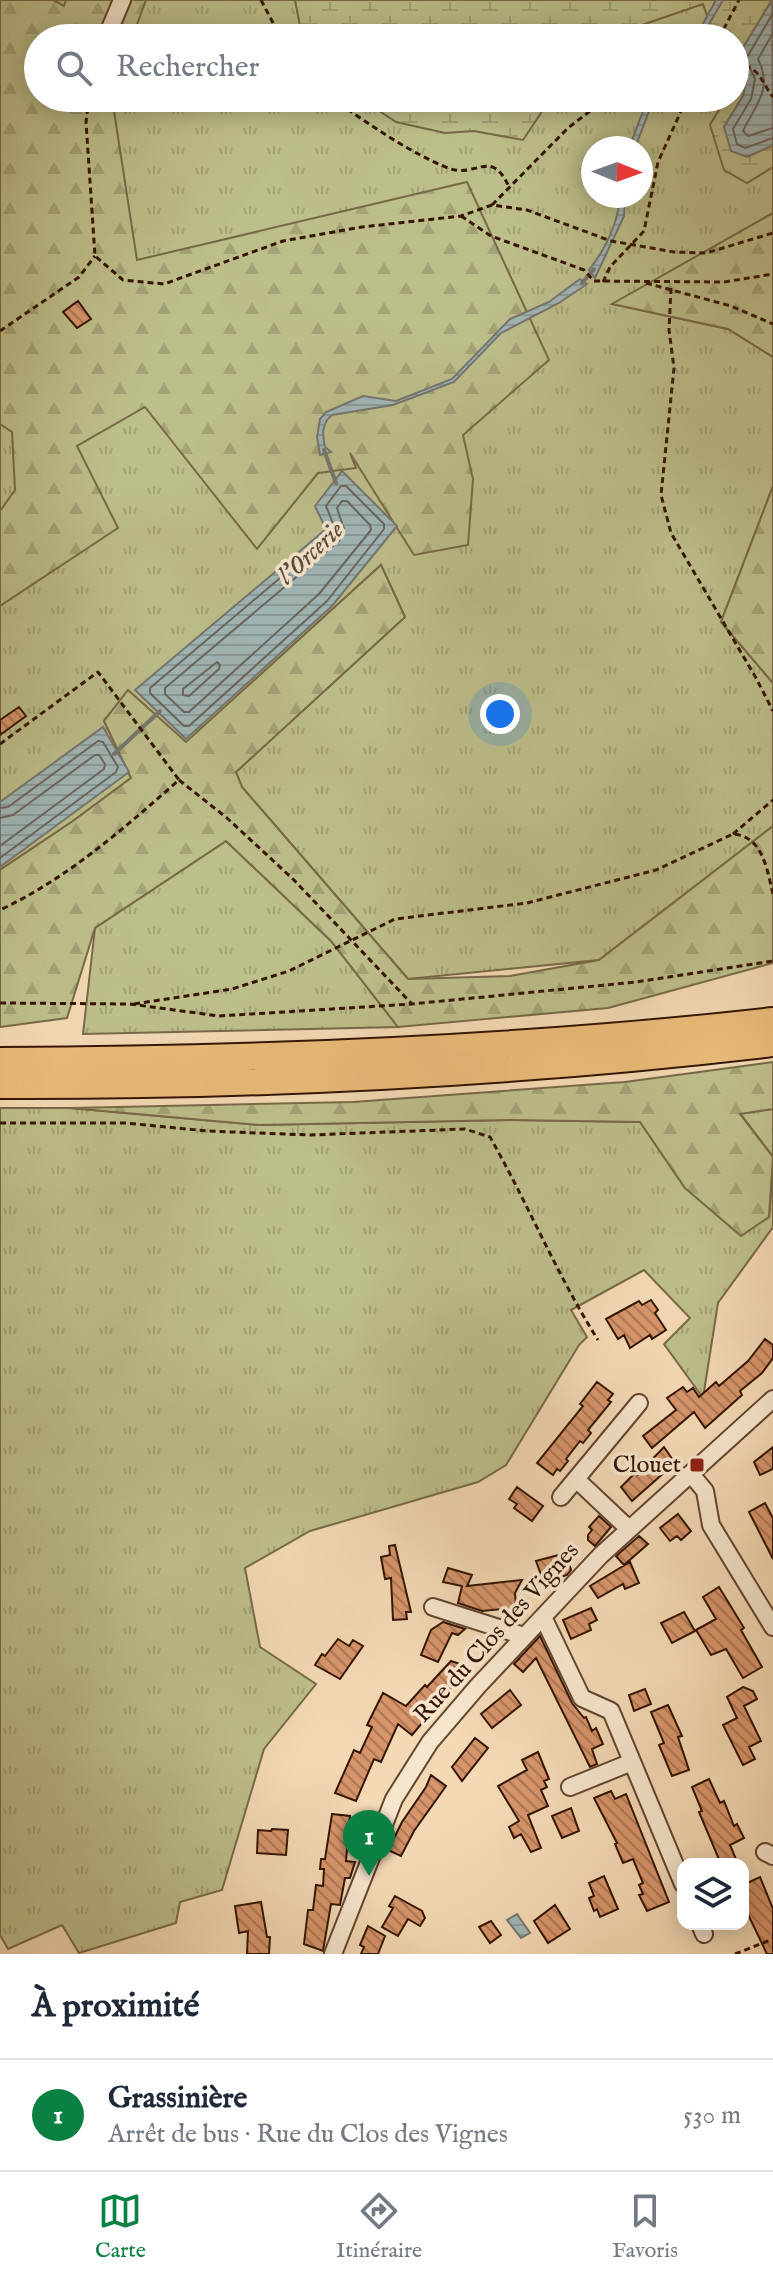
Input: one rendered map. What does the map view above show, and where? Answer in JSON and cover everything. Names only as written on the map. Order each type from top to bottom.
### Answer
[{"type":"highway","points":[[0,1061],[425,1051],[621,1037],[773,1021]]},
{"type":"highway","points":[[0,1085],[203,1082],[423,1073],[773,1043]]},
{"type":"street","points":[[112,24],[122,0]]},
{"type":"street","name":"Rue du Clos des Vignes","points":[[333,1954],[394,1799],[430,1742],[524,1636],[629,1529],[773,1399]]},
{"type":"street","points":[[561,1497],[639,1403]]},
{"type":"street","points":[[691,1474],[705,1491],[711,1525],[773,1627]]},
{"type":"street","points":[[576,1479],[629,1529]]},
{"type":"street","points":[[433,1607],[524,1636]]},
{"type":"street","points":[[543,1617],[582,1698],[611,1711],[677,1870]]},
{"type":"street","points":[[570,1787],[632,1762]]},
{"type":"path","points":[[261,0],[274,24]]},
{"type":"path","points":[[726,24],[739,0]]},
{"type":"path","points":[[749,67],[754,68],[773,97]]},
{"type":"path","points":[[0,331],[79,277],[95,256],[87,112]]},
{"type":"path","points":[[352,112],[404,146],[449,168],[463,172],[483,165],[493,166],[503,173],[509,187]]},
{"type":"path","points":[[95,256],[123,280],[164,284],[216,268],[283,241],[362,227],[461,216],[492,205],[568,128],[589,112]]},
{"type":"path","points":[[603,282],[610,267],[644,231],[658,162],[681,112]]},
{"type":"path","points":[[492,205],[527,210],[611,241],[674,252],[706,253],[773,233]]},
{"type":"path","points":[[461,216],[491,236],[584,270],[594,281],[724,282],[773,274]]},
{"type":"path","points":[[638,281],[731,306],[773,324]]},
{"type":"path","points":[[671,288],[669,330],[674,368],[661,495],[671,533],[773,711]]},
{"type":"path","points":[[0,744],[98,672],[179,780],[227,818],[294,880],[412,1004]]},
{"type":"path","points":[[0,910],[36,893],[83,862],[179,780]]},
{"type":"path","points":[[130,1004],[232,989],[289,971],[395,919],[527,903],[656,870],[733,834],[773,800]]},
{"type":"path","points":[[733,834],[744,835],[754,841],[766,865],[773,894]]},
{"type":"path","points":[[0,1003],[130,1004],[219,1016],[412,1004],[636,982],[773,961]]},
{"type":"path","points":[[0,1123],[126,1123],[207,1131],[310,1135],[465,1129],[490,1137],[570,1296],[598,1340]]},
{"type":"path","points":[[735,1954],[773,1939]]},
{"type":"green space","points":[[0,0],[773,0],[773,213],[613,304],[728,329],[773,357],[773,486],[721,622],[773,683],[773,826],[599,960],[408,979],[242,787],[236,772],[405,617],[381,565],[186,743],[128,691],[104,721],[131,778],[0,870]]},
{"type":"green space","points":[[0,0],[53,0],[64,6],[66,0],[146,0],[137,24],[24,24],[24,112],[114,112],[137,260],[467,182],[549,360],[463,435],[473,479],[468,545],[414,555],[350,453],[356,468],[318,473],[257,549],[145,407],[77,446],[118,528],[0,606],[0,511],[15,490],[12,432],[0,424]]},
{"type":"green space","points":[[295,0],[772,0],[749,38],[749,24],[710,24],[703,4],[645,24],[300,24]]},
{"type":"green space","points":[[381,112],[542,112],[523,140],[474,131],[445,133],[396,122]]},
{"type":"green space","points":[[718,112],[733,112],[724,127],[747,157],[773,145],[773,167],[747,183],[724,170],[710,125]]},
{"type":"green space","points":[[773,213],[773,357],[728,329],[612,304]]},
{"type":"green space","points":[[773,486],[773,683],[721,622]]},
{"type":"green space","points":[[381,565],[405,617],[236,772],[242,787],[408,979],[510,976],[599,960],[773,826],[773,963],[608,1008],[398,1027],[331,941],[226,841],[95,928],[67,1018],[0,1027],[0,870],[131,778],[104,721],[128,690],[186,742]]},
{"type":"green space","points":[[226,841],[331,941],[398,1027],[83,1034],[95,928]]},
{"type":"green space","points":[[773,1062],[773,1109],[740,1114],[773,1157],[769,1217],[741,1236],[685,1188],[640,1122],[511,1120],[259,1125],[70,1108],[353,1102],[625,1082]]},
{"type":"green space","points":[[0,1108],[70,1108],[259,1125],[511,1120],[640,1122],[685,1188],[769,1217],[773,1172],[773,1227],[718,1303],[703,1398],[664,1344],[690,1318],[644,1270],[571,1310],[587,1337],[579,1345],[506,1465],[478,1482],[310,1531],[245,1568],[260,1647],[316,1684],[264,1749],[222,1890],[180,1902],[176,1923],[79,1953],[62,1925],[8,1949],[0,1935]]},
{"type":"green space","points":[[773,1109],[773,1157],[740,1113]]},
{"type":"water","points":[[716,0],[723,0],[709,24],[703,24]]},
{"type":"water","points":[[772,0],[773,145],[747,157],[731,151],[724,127],[733,112],[749,112],[749,38]]},
{"type":"water","points":[[643,112],[649,112],[640,136],[634,136]]},
{"type":"water","points":[[618,208],[624,208],[624,216],[595,278],[589,270],[601,253]]},
{"type":"water","points":[[580,279],[587,284],[559,303],[501,333],[454,382],[393,405],[332,415],[323,433],[325,447],[331,452],[320,455],[317,437],[320,419],[326,412],[363,396],[396,401],[452,379],[510,319],[549,302]]},
{"type":"water","points":[[342,471],[397,526],[332,606],[186,739],[135,690],[326,529],[315,506]]},
{"type":"water","points":[[103,727],[129,772],[0,867],[0,802]]},
{"type":"water","points":[[517,1914],[530,1933],[521,1938],[507,1920]]},
{"type":"building","points":[[78,301],[91,319],[77,328],[63,312]]},
{"type":"building","points":[[19,707],[26,716],[0,735],[0,720]]},
{"type":"building","points":[[651,1300],[666,1330],[652,1339],[650,1335],[630,1348],[624,1335],[618,1339],[606,1319],[639,1301],[642,1305]]},
{"type":"building","points":[[765,1339],[773,1345],[773,1358],[762,1373],[740,1391],[742,1395],[705,1428],[694,1412],[652,1448],[643,1436],[676,1410],[667,1398],[683,1387],[687,1392],[693,1388],[699,1397],[716,1382],[719,1386],[748,1361]]},
{"type":"building","points":[[597,1382],[613,1394],[608,1400],[611,1402],[588,1430],[591,1433],[583,1443],[580,1441],[566,1459],[568,1461],[553,1475],[537,1463],[583,1406],[580,1404]]},
{"type":"building","points":[[664,1447],[675,1463],[632,1501],[621,1487]]},
{"type":"building","points":[[773,1447],[773,1469],[760,1475],[754,1462]]},
{"type":"building","points":[[517,1487],[543,1506],[532,1521],[514,1508],[517,1504],[509,1499]]},
{"type":"building","points":[[765,1503],[773,1518],[773,1559],[749,1512]]},
{"type":"building","points":[[678,1514],[691,1531],[681,1540],[677,1536],[670,1541],[660,1528]]},
{"type":"building","points":[[599,1516],[611,1527],[595,1546],[588,1540],[592,1530],[589,1527]]},
{"type":"building","points":[[639,1536],[648,1544],[624,1565],[616,1556]]},
{"type":"building","points":[[395,1545],[411,1612],[406,1612],[407,1619],[393,1620],[391,1578],[385,1579],[381,1557],[390,1555],[389,1546]]},
{"type":"building","points":[[566,1553],[571,1570],[567,1575],[544,1583],[536,1561]]},
{"type":"building","points":[[630,1562],[639,1583],[625,1589],[623,1584],[598,1598],[590,1586]]},
{"type":"building","points":[[448,1568],[472,1575],[467,1586],[522,1580],[515,1593],[517,1619],[503,1618],[502,1609],[482,1611],[458,1603],[462,1586],[443,1582]]},
{"type":"building","points":[[719,1587],[744,1628],[741,1630],[762,1667],[743,1678],[726,1649],[711,1655],[696,1630],[716,1619],[703,1597]]},
{"type":"building","points":[[591,1608],[597,1620],[589,1624],[591,1630],[571,1639],[563,1620]]},
{"type":"building","points":[[684,1612],[695,1631],[672,1643],[661,1623]]},
{"type":"building","points":[[443,1622],[465,1629],[458,1635],[452,1633],[438,1662],[421,1655],[431,1630]]},
{"type":"building","points":[[540,1636],[572,1703],[586,1717],[592,1731],[596,1728],[603,1744],[592,1749],[597,1764],[590,1767],[536,1658],[523,1672],[514,1664]]},
{"type":"building","points":[[338,1639],[349,1646],[353,1640],[363,1646],[340,1679],[315,1665]]},
{"type":"building","points":[[451,1661],[469,1667],[412,1735],[398,1724],[381,1762],[374,1759],[356,1801],[335,1793],[354,1750],[360,1753],[372,1727],[367,1725],[383,1693],[406,1706]]},
{"type":"building","points":[[743,1687],[753,1691],[757,1699],[744,1706],[761,1741],[749,1747],[755,1759],[743,1765],[723,1725],[737,1718],[727,1697]]},
{"type":"building","points":[[645,1689],[651,1704],[634,1711],[629,1695]]},
{"type":"building","points":[[510,1690],[521,1705],[492,1728],[481,1714]]},
{"type":"building","points":[[668,1705],[682,1736],[678,1737],[689,1770],[672,1776],[659,1745],[664,1743],[651,1712]]},
{"type":"building","points":[[475,1738],[488,1748],[462,1781],[452,1767]]},
{"type":"building","points":[[538,1752],[549,1779],[544,1781],[547,1787],[541,1790],[548,1806],[528,1815],[541,1848],[531,1852],[521,1834],[514,1838],[509,1827],[519,1821],[498,1786],[527,1770],[522,1760]]},
{"type":"building","points":[[431,1775],[446,1786],[414,1831],[401,1856],[388,1850],[402,1822]]},
{"type":"building","points":[[709,1779],[720,1803],[724,1801],[734,1826],[737,1824],[744,1838],[730,1845],[735,1858],[718,1858],[692,1787]]},
{"type":"building","points":[[611,1791],[615,1799],[626,1794],[669,1902],[647,1911],[639,1895],[643,1894],[639,1885],[643,1883],[633,1859],[623,1863],[617,1843],[594,1798]]},
{"type":"building","points":[[571,1808],[579,1831],[562,1838],[552,1816]]},
{"type":"building","points":[[332,1814],[350,1816],[346,1861],[355,1862],[350,1878],[345,1878],[340,1905],[331,1904],[323,1951],[304,1944],[308,1910],[313,1910],[316,1885],[323,1886],[321,1859],[325,1859]]},
{"type":"building","points":[[258,1830],[288,1830],[286,1855],[257,1853]]},
{"type":"building","points":[[604,1876],[618,1909],[600,1917],[589,1898],[594,1896],[589,1883]]},
{"type":"building","points":[[760,1877],[773,1909],[773,1954],[767,1954],[749,1916],[749,1882]]},
{"type":"building","points":[[395,1896],[422,1911],[425,1918],[420,1926],[408,1919],[398,1936],[382,1927],[393,1908],[389,1906]]},
{"type":"building","points":[[261,1902],[267,1937],[270,1937],[269,1954],[247,1954],[248,1931],[239,1933],[235,1906]]},
{"type":"building","points":[[555,1905],[570,1929],[548,1943],[534,1921]]},
{"type":"building","points":[[491,1921],[501,1935],[490,1943],[479,1927]]},
{"type":"building","points":[[368,1926],[385,1936],[378,1954],[361,1954],[364,1947],[360,1945]]},
{"type":"waterway","name":"l'Orcerie","points":[[582,283],[594,269]]},
{"type":"waterway","name":"l'Orcerie","points":[[324,450],[336,483]]},
{"type":"waterway","name":"l'Orcerie","points":[[114,754],[160,711]]},
{"type":"place","name":"Clouet","points":[[697,1465]]},
{"type":"place","name":"Grassinière","points":[[369,1876]]}]
